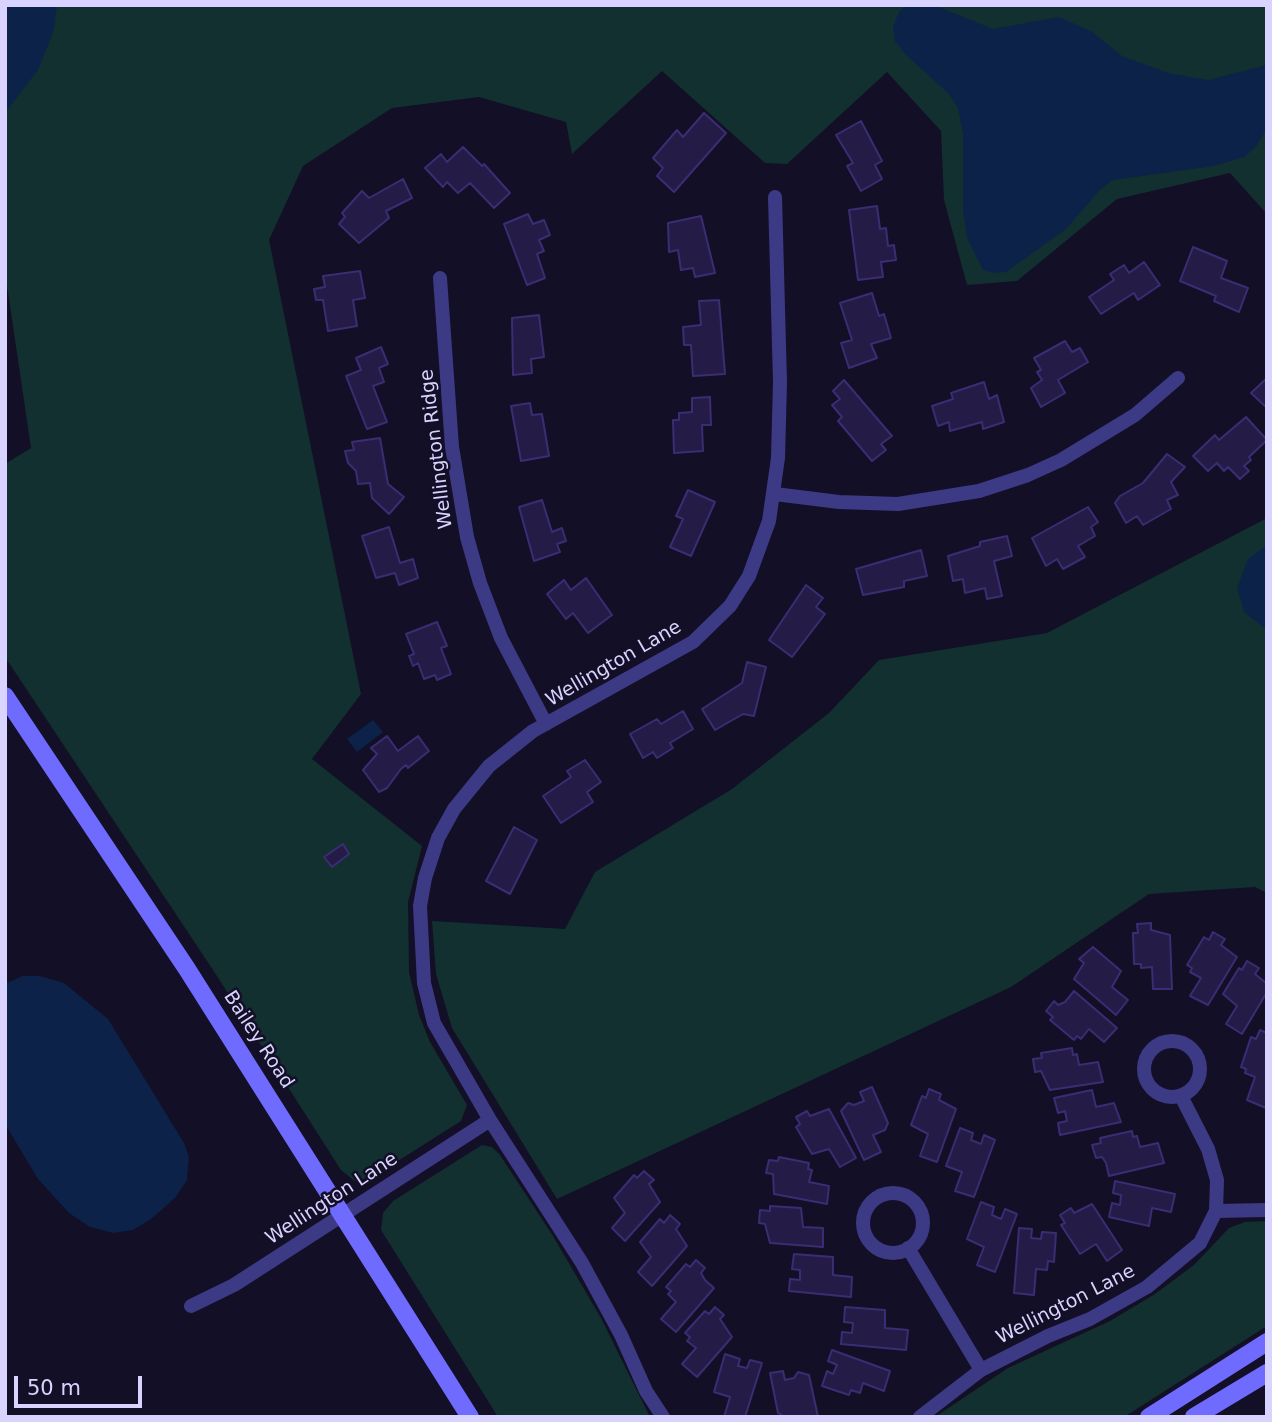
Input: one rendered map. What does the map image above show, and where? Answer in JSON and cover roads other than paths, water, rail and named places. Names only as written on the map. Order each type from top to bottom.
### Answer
[{"type":"main road","name":"Bailey Road","points":[[5,696],[187,969],[470,1415]]},
{"type":"main road","points":[[1149,1417],[1267,1342]]},
{"type":"main road","points":[[1194,1417],[1267,1373]]},
{"type":"street","name":"Wellington Lane","points":[[663,1417],[646,1391],[615,1323],[582,1263],[490,1120],[434,1023],[424,983],[420,950],[422,891],[438,838],[463,796],[499,757],[546,724],[682,650],[718,620],[741,590],[758,559],[775,494],[780,382],[775,197]]},
{"type":"street","name":"Wellington Ridge","points":[[440,278],[452,447],[467,537],[480,583],[501,638],[546,724]]},
{"type":"street","points":[[775,494],[839,502],[898,504],[979,491],[1028,475],[1061,460],[1135,415],[1178,378]]},
{"type":"street","points":[[1164,1041],[1184,1042],[1198,1056],[1200,1075],[1190,1091],[1181,1096],[1163,1096],[1149,1085],[1145,1077],[1145,1059],[1149,1051],[1164,1041]]},
{"type":"street","name":"Wellington Lane","points":[[920,1417],[981,1370],[1048,1336],[1090,1319],[1147,1287],[1190,1254],[1207,1232],[1216,1211],[1218,1197],[1213,1163],[1181,1096]]},
{"type":"street","name":"Wellington Lane","points":[[191,1306],[226,1290],[490,1120]]},
{"type":"street","points":[[897,1193],[907,1197],[921,1212],[921,1232],[908,1248],[890,1252],[873,1245],[867,1238],[864,1229],[866,1210],[878,1197],[897,1193]]},
{"type":"street","points":[[1216,1211],[1267,1210]]},
{"type":"street","points":[[908,1248],[981,1370]]},
{"type":"water","points":[[5,5],[57,5],[54,30],[38,70],[5,113]]},
{"type":"water","points":[[906,5],[934,5],[993,29],[1059,17],[1091,31],[1122,56],[1168,73],[1208,80],[1267,65],[1267,128],[1256,147],[1244,157],[1214,166],[1113,180],[1100,190],[1066,229],[1006,272],[983,270],[967,238],[963,211],[963,134],[958,108],[949,94],[905,54],[895,41],[893,27],[899,12]]},
{"type":"water","points":[[1267,545],[1267,630],[1244,612],[1237,588],[1248,559]]},
{"type":"water","points":[[373,720],[383,732],[357,752],[347,739]]},
{"type":"water","points":[[22,976],[40,976],[64,983],[108,1019],[184,1143],[189,1157],[187,1180],[175,1198],[151,1219],[133,1230],[113,1233],[90,1227],[69,1213],[38,1179],[5,1124],[5,984]]}]
